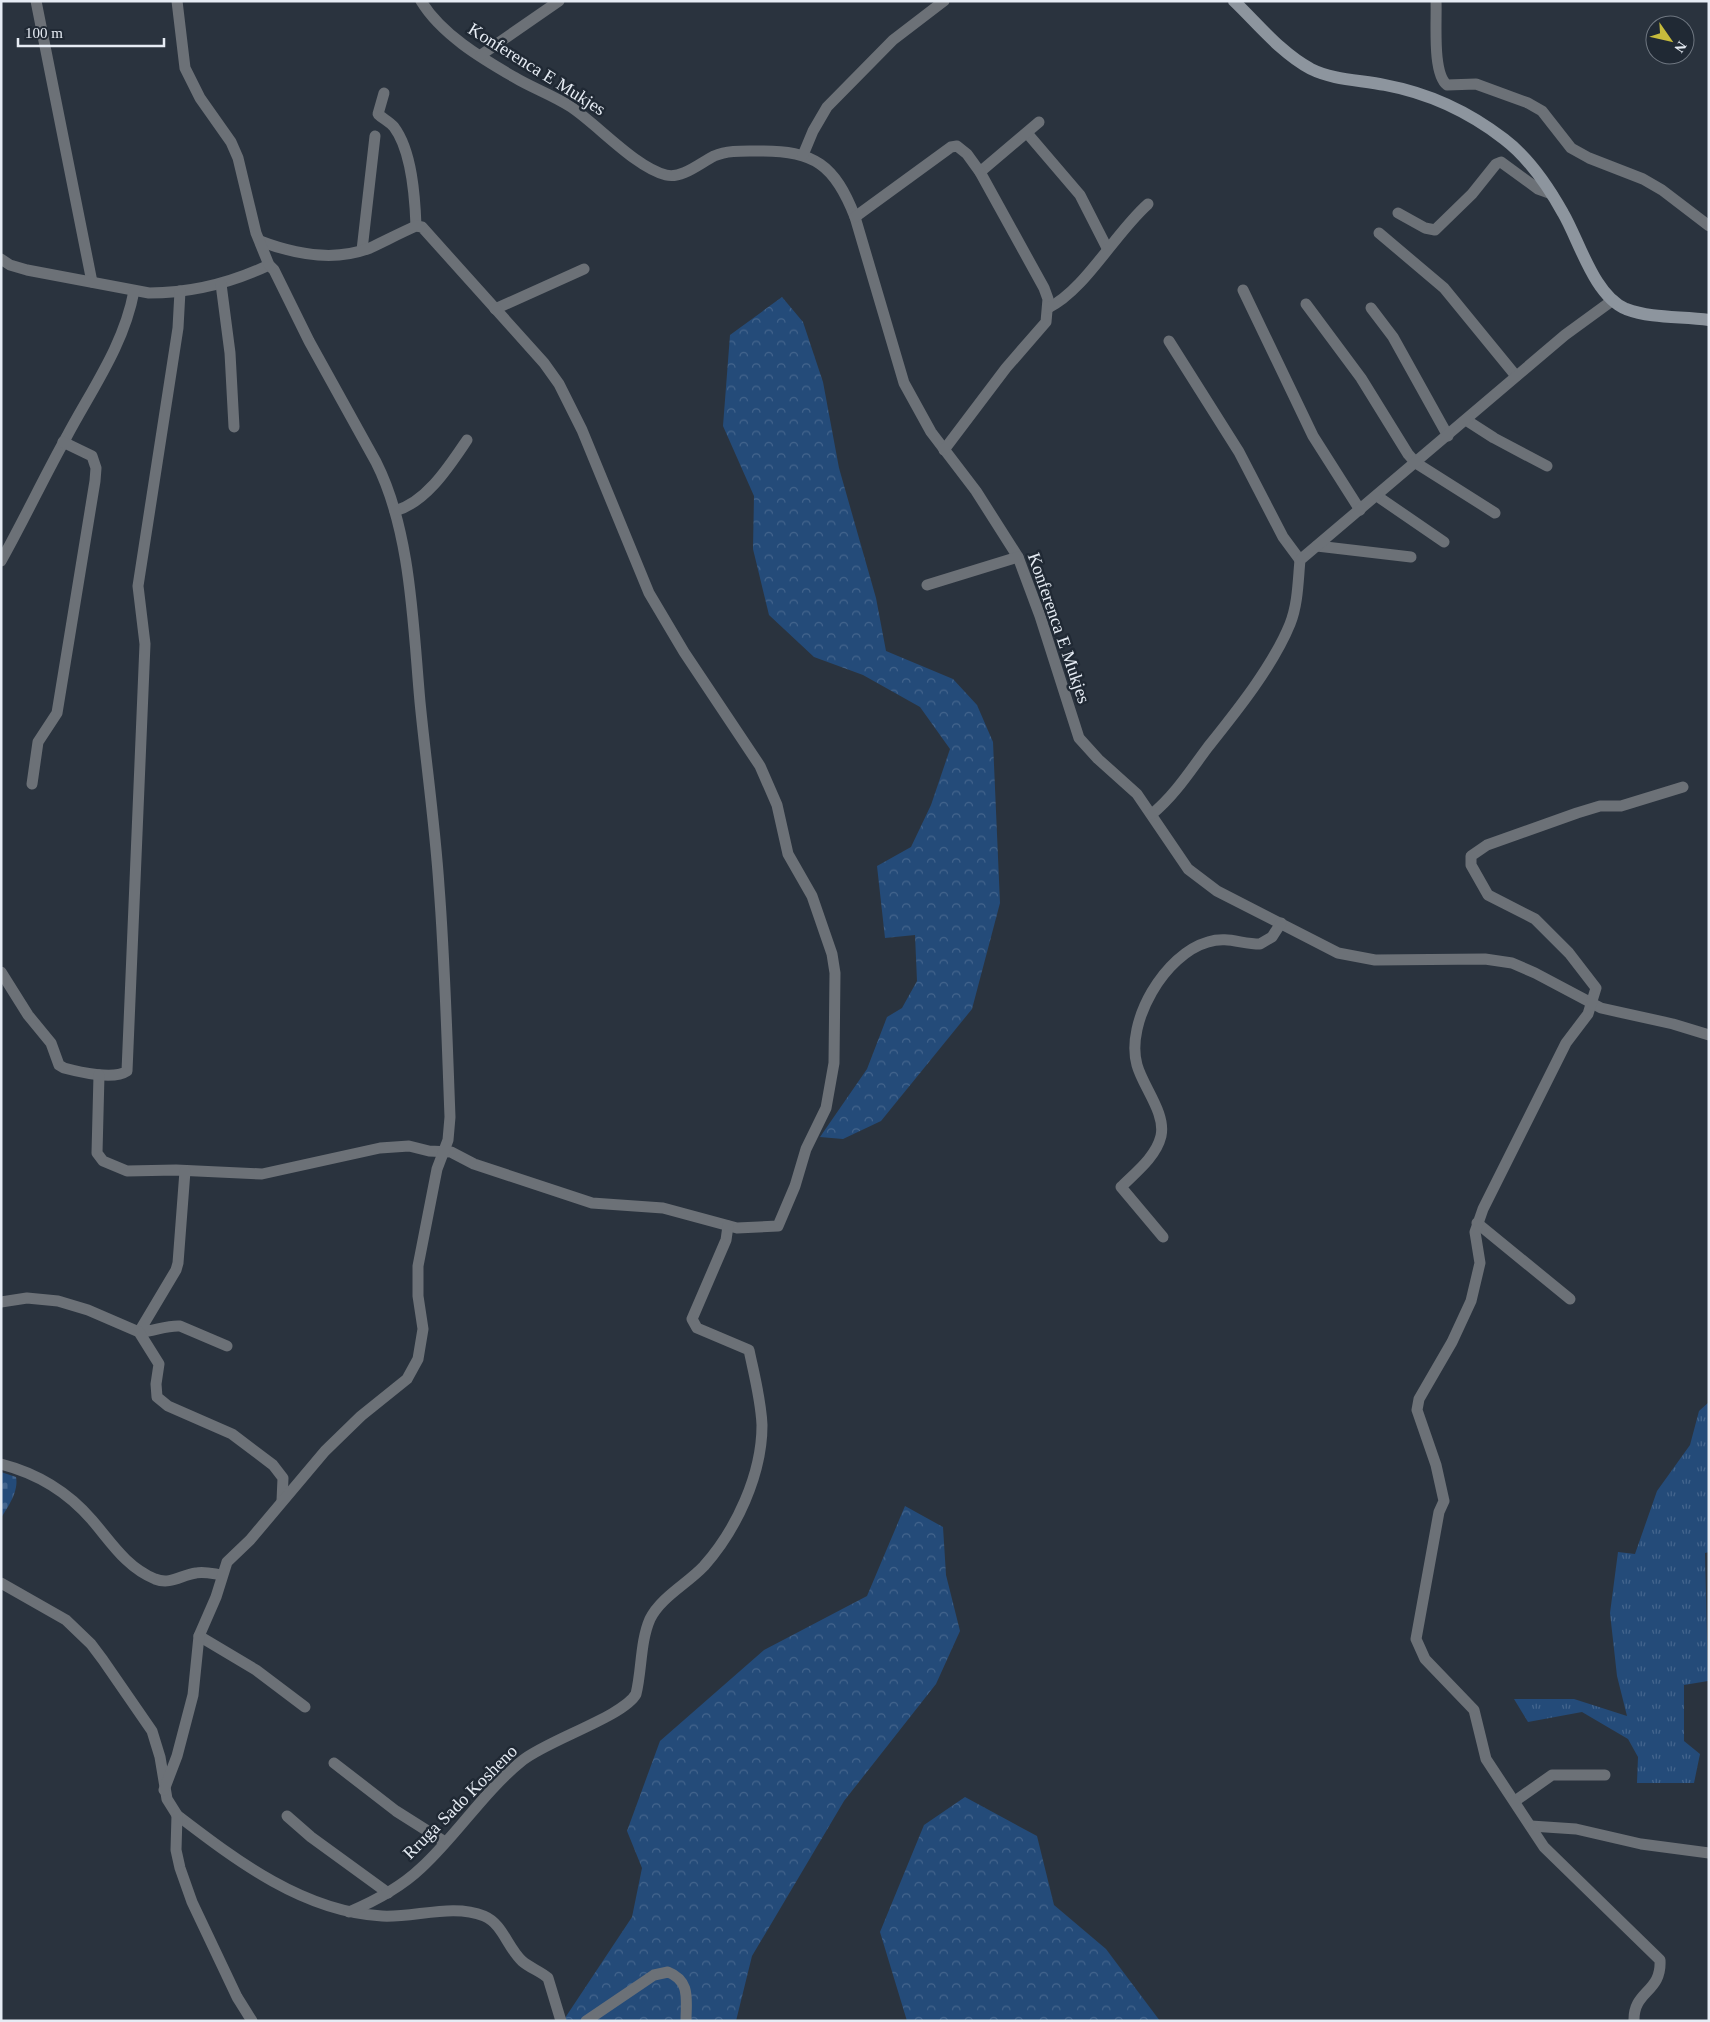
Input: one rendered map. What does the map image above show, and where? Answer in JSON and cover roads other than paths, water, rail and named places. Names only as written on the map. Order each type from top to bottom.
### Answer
[{"type":"street","points":[[36,1],[92,282]]},
{"type":"street","points":[[164,1790],[177,1756],[192,1695],[199,1636],[216,1597],[227,1562],[232,1555],[250,1540],[325,1451],[366,1412],[401,1386],[415,1366],[423,1340],[418,1266],[437,1169],[448,1140],[450,1117],[440,888],[407,576],[395,511],[386,481],[309,341],[274,270],[269,265],[260,241],[234,150],[222,128],[191,84],[185,68],[177,1]]},
{"type":"street","name":"Konferenca E Mukjes","points":[[421,1],[440,25],[482,55],[513,77],[571,107],[632,156],[665,175],[683,173],[726,152],[761,150],[803,155],[818,162],[830,173],[846,197],[855,217],[901,377],[913,403],[944,450],[976,491],[1018,558],[1040,616],[1079,738],[1093,754],[1137,794],[1152,814],[1177,855],[1202,882],[1323,947],[1375,960],[1485,959],[1512,963],[1535,973],[1591,1004],[1616,1013],[1688,1027],[1709,1035]]},
{"type":"street","points":[[482,55],[559,1]]},
{"type":"street","points":[[803,155],[813,131],[828,107],[893,40],[944,1]]},
{"type":"street","points":[[1234,1],[1277,43],[1312,70],[1415,92],[1447,104],[1514,147],[1527,160],[1552,194],[1568,222],[1589,270],[1613,300],[1635,312],[1664,318],[1709,320]]},
{"type":"street","points":[[1436,1],[1440,78],[1447,85],[1465,84],[1487,87],[1542,111],[1570,148],[1589,158],[1643,179],[1662,190],[1709,226]]},
{"type":"street","points":[[1447,104],[1453,86]]},
{"type":"street","points":[[384,93],[378,114],[393,126],[407,159],[414,187],[416,226]]},
{"type":"street","points":[[980,172],[1039,122]]},
{"type":"street","points":[[1027,133],[1080,195],[1107,248]]},
{"type":"street","points":[[362,250],[376,136]]},
{"type":"street","points":[[855,217],[951,147],[957,146],[962,149],[980,172],[1044,288],[1048,318],[1042,328],[1006,368],[944,450]]},
{"type":"street","points":[[1398,212],[1430,230],[1435,230],[1472,194],[1496,164],[1501,162],[1538,189],[1552,194]]},
{"type":"street","points":[[1048,308],[1066,298],[1131,219],[1148,204]]},
{"type":"street","points":[[99,1074],[96,1147],[99,1157],[109,1165],[127,1171],[262,1174],[398,1146],[409,1146],[428,1151],[444,1150],[474,1164],[587,1202],[668,1209],[728,1226],[745,1228],[778,1226],[795,1186],[806,1149],[821,1121],[830,1093],[834,1063],[836,995],[832,954],[807,882],[788,854],[777,805],[760,766],[648,594],[582,430],[560,384],[425,229],[416,226],[362,250],[313,255],[296,253],[260,241]]},
{"type":"street","points":[[1379,234],[1444,288],[1516,376]]},
{"type":"street","points":[[2,262],[27,270],[134,291],[165,293],[221,284],[269,265]]},
{"type":"street","points":[[495,309],[584,269]]},
{"type":"street","points":[[221,284],[230,352],[234,427]]},
{"type":"street","points":[[1242,290],[1313,436],[1360,510]]},
{"type":"street","points":[[1,561],[116,348],[127,321],[134,291]]},
{"type":"street","points":[[1,972],[28,1015],[51,1044],[59,1065],[64,1068],[99,1074],[122,1074],[127,1069],[145,644],[137,593],[155,465],[178,328],[180,291]]},
{"type":"street","points":[[1152,814],[1174,794],[1244,699],[1282,640],[1295,606],[1300,560],[1448,436],[1516,376],[1613,300]]},
{"type":"street","points":[[1306,304],[1361,378],[1408,454],[1416,462],[1495,513]]},
{"type":"street","points":[[1371,308],[1393,337],[1448,436]]},
{"type":"street","points":[[1169,341],[1238,452],[1283,537],[1300,560]]},
{"type":"street","points":[[1466,420],[1494,438],[1547,466]]},
{"type":"street","points":[[395,511],[410,505],[434,483],[467,440]]},
{"type":"street","points":[[32,784],[38,742],[57,713],[95,481],[96,468],[92,456],[64,442]]},
{"type":"street","points":[[1376,496],[1444,542]]},
{"type":"street","points":[[1316,546],[1411,557]]},
{"type":"street","points":[[927,585],[1018,558]]},
{"type":"street","points":[[1634,2021],[1634,2012],[1638,2002],[1659,1979],[1660,1960],[1544,1847],[1486,1759],[1474,1710],[1425,1659],[1416,1639],[1439,1512],[1444,1501],[1436,1465],[1416,1410],[1419,1399],[1452,1342],[1471,1301],[1480,1264],[1475,1232],[1477,1223],[1571,1035],[1584,1022],[1596,988],[1570,953],[1535,919],[1488,895],[1472,865],[1471,856],[1487,845],[1577,813],[1600,806],[1621,806],[1684,787]]},
{"type":"street","points":[[1163,1237],[1121,1187],[1145,1163],[1161,1136],[1157,1111],[1137,1065],[1135,1055],[1137,1022],[1152,991],[1162,977],[1191,951],[1205,942],[1227,938],[1260,944],[1272,937],[1281,923]]},
{"type":"street","points":[[139,1332],[154,1304],[172,1278],[178,1263],[185,1171]]},
{"type":"street","points":[[1477,1223],[1570,1299]]},
{"type":"street","name":"Rruga Sado Kosheno","points":[[350,1912],[388,1893],[420,1869],[497,1785],[523,1760],[556,1740],[600,1720],[631,1702],[636,1694],[646,1631],[654,1613],[711,1558],[735,1522],[755,1469],[761,1434],[761,1414],[749,1350],[697,1328],[692,1319],[726,1240],[728,1226]]},
{"type":"street","points":[[1,1302],[27,1298],[58,1302],[88,1310],[139,1332],[150,1332],[173,1325],[180,1326],[227,1346]]},
{"type":"street","points":[[139,1332],[159,1364],[156,1384],[157,1397],[168,1406],[232,1434],[273,1465],[283,1478],[282,1502]]},
{"type":"street","points":[[1,1464],[25,1471],[42,1479],[84,1512],[118,1554],[155,1579],[166,1582],[201,1572],[222,1575]]},
{"type":"street","points":[[1,1583],[48,1608],[66,1620],[91,1644],[152,1730],[160,1757],[164,1790],[171,1808],[177,1815],[272,1881],[305,1897],[350,1912],[398,1916],[463,1911],[486,1917],[500,1928],[523,1962],[548,1978],[561,2021]]},
{"type":"street","points":[[199,1636],[256,1670],[305,1707]]},
{"type":"street","points":[[334,1763],[396,1811],[445,1842]]},
{"type":"street","points":[[1514,1801],[1552,1775],[1605,1775]]},
{"type":"street","points":[[177,1815],[176,1850],[192,1902],[237,1997],[252,2021]]},
{"type":"street","points":[[286,1816],[311,1837],[388,1893]]},
{"type":"street","points":[[1531,1826],[1576,1829],[1641,1844],[1709,1853]]},
{"type":"street","points":[[586,2021],[654,1975],[668,1972],[681,1979],[685,1985],[686,2021]]}]
